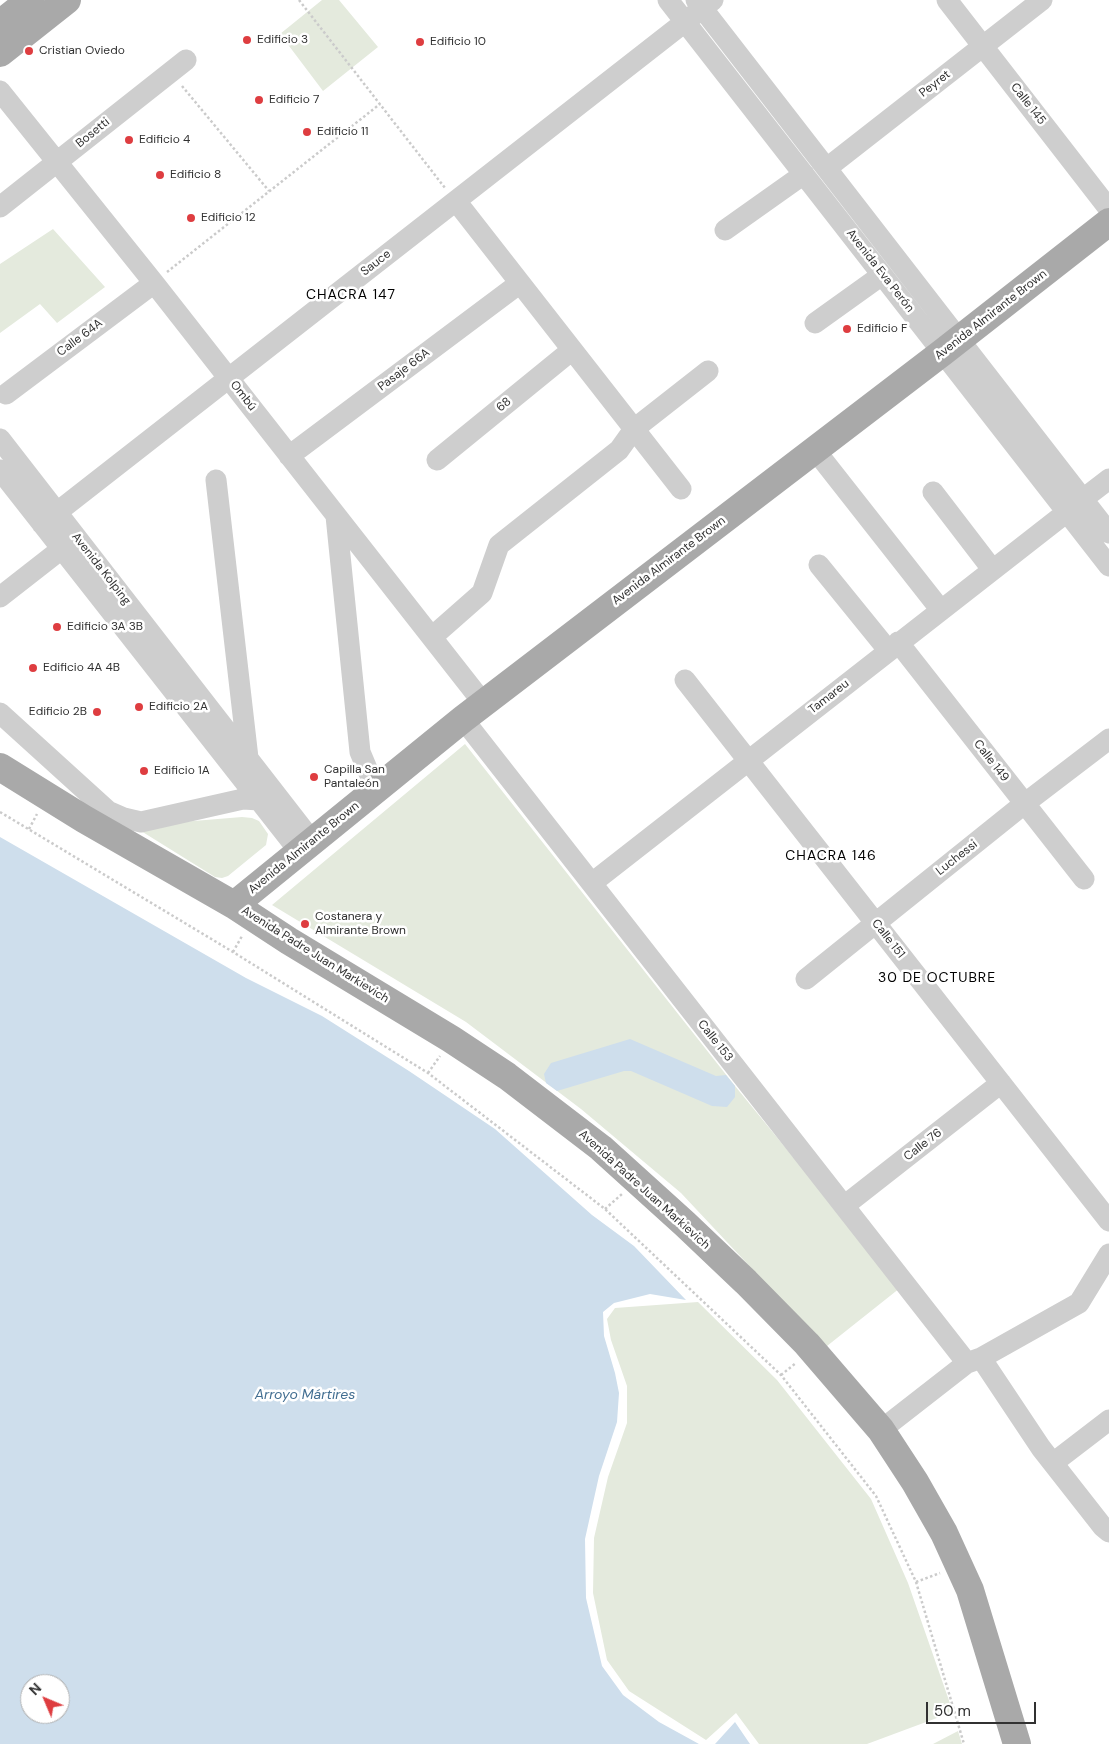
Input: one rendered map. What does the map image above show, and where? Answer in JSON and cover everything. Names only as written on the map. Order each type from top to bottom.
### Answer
[{"type":"main road","points":[[0,24],[30,0]]},
{"type":"main road","points":[[0,53],[67,0]]},
{"type":"main road","name":"Avenida Almirante Brown","points":[[234,905],[474,711],[951,346],[1109,222]]},
{"type":"main road","name":"Avenida Padre Juan Markievich","points":[[0,767],[84,819],[234,905],[289,941],[451,1039],[506,1076],[601,1148],[746,1282],[816,1354],[881,1430],[915,1482],[944,1533],[970,1590],[1017,1744]]},
{"type":"street","name":"Avenida Eva Perón","points":[[668,0],[882,274],[951,346]]},
{"type":"street","name":"Calle 145","points":[[946,0],[1109,209]]},
{"type":"street","name":"Peyret","points":[[827,168],[1042,0]]},
{"type":"street","name":"Avenida Eva Perón","points":[[704,3],[827,168],[951,346],[1075,506],[1109,566]]},
{"type":"street","name":"Sauce","points":[[50,518],[685,22],[704,3]]},
{"type":"street","name":"Bosetti","points":[[0,207],[178,66]]},
{"type":"street","name":"Ombú","points":[[0,91],[154,282],[432,636],[474,711]]},
{"type":"street","points":[[724,230],[804,174]]},
{"type":"street","points":[[456,201],[681,489]]},
{"type":"street","points":[[815,324],[882,274]]},
{"type":"street","name":"Calle 64A","points":[[6,394],[154,282]]},
{"type":"street","name":"Pasaje 66A","points":[[289,456],[520,283]]},
{"type":"street","name":"68","points":[[437,460],[572,350]]},
{"type":"street","points":[[432,636],[482,593],[499,545],[619,450],[634,429],[708,371]]},
{"type":"street","name":"Avenida Kolping","points":[[0,439],[50,518],[260,800],[306,846]]},
{"type":"street","points":[[815,450],[940,609]]},
{"type":"street","name":"Avenida Kolping","points":[[0,470],[50,518]]},
{"type":"street","name":"Tamareu","points":[[592,883],[940,609],[1109,479]]},
{"type":"street","points":[[216,480],[248,759]]},
{"type":"street","points":[[933,492],[992,569]]},
{"type":"street","name":"Avenida Eva Perón","points":[[1075,506],[1109,533]]},
{"type":"street","points":[[336,516],[360,752],[376,790]]},
{"type":"street","points":[[0,597],[69,543]]},
{"type":"street","name":"Avenida Kolping","points":[[69,543],[248,759],[306,846]]},
{"type":"street","name":"Calle 149","points":[[819,565],[893,646],[1084,879]]},
{"type":"street","name":"Calle 151","points":[[685,680],[1109,1221]]},
{"type":"street","name":"Calle 153","points":[[474,711],[592,883],[844,1206],[974,1360],[1041,1448],[1109,1532]]},
{"type":"street","points":[[0,713],[108,811],[124,818],[140,822],[243,799],[260,800]]},
{"type":"street","name":"Luchessi","points":[[806,979],[1024,804],[1109,739]]},
{"type":"street","name":"Calle 76","points":[[844,1206],[1001,1083]]},
{"type":"street","points":[[881,1430],[974,1360],[1079,1303],[1109,1254]]},
{"type":"street","points":[[1053,1463],[1109,1420]]},
{"type":"path","points":[[299,0],[456,201]]},
{"type":"path","points":[[178,66],[269,191]]},
{"type":"path","points":[[154,282],[380,104]]},
{"type":"path","points":[[29,828],[40,807]]},
{"type":"path","points":[[0,812],[233,952],[428,1073],[605,1209],[781,1375],[876,1496],[916,1582],[964,1744]]},
{"type":"path","points":[[233,952],[246,931]]},
{"type":"path","points":[[428,1073],[440,1054]]},
{"type":"path","points":[[605,1209],[626,1190]]},
{"type":"path","points":[[781,1375],[802,1357]]},
{"type":"path","points":[[916,1582],[942,1572]]},
{"type":"shaded area","points":[[322,0],[339,0],[378,47],[323,91],[280,34]]},
{"type":"shaded area","points":[[53,229],[105,287],[57,323],[40,304],[0,333],[0,264]]},
{"type":"shaded area","points":[[465,744],[735,1086],[900,1288],[827,1346],[815,1336],[681,1193],[581,1109],[466,1022],[272,905]]},
{"type":"shaded area","points":[[242,817],[259,821],[268,834],[266,845],[228,876],[222,878],[215,877],[133,826]]},
{"type":"shaded area","points":[[698,1302],[777,1380],[871,1499],[908,1583],[953,1712],[867,1744],[759,1744],[736,1713],[706,1740],[629,1691],[607,1660],[593,1593],[594,1538],[608,1477],[627,1423],[627,1386],[611,1340],[607,1319],[615,1308]]},
{"type":"shaded area","points":[[958,1731],[962,1744],[933,1744]]},
{"type":"water","name":"Arroyo Mártires","points":[[0,837],[246,978],[322,1016],[409,1071],[495,1129],[592,1215],[634,1246],[686,1300],[650,1294],[614,1303],[603,1312],[604,1336],[619,1393],[617,1422],[599,1476],[585,1539],[586,1598],[602,1666],[623,1695],[659,1722],[699,1744],[0,1744]]},
{"type":"water","points":[[630,1039],[716,1076],[726,1075],[735,1086],[735,1097],[727,1107],[712,1106],[631,1071],[624,1071],[557,1091],[546,1083],[544,1074],[551,1063]]},
{"type":"water","points":[[735,1722],[750,1744],[715,1744]]},
{"type":"place","name":"Edificio 3","points":[[247,40]]},
{"type":"place","name":"Edificio 10","points":[[420,42]]},
{"type":"place","name":"Cristian Oviedo","points":[[29,51]]},
{"type":"place","name":"Edificio 7","points":[[259,100]]},
{"type":"place","name":"Edificio 11","points":[[307,132]]},
{"type":"place","name":"Edificio 4","points":[[129,140]]},
{"type":"place","name":"Edificio 8","points":[[160,175]]},
{"type":"place","name":"Edificio 12","points":[[191,218]]},
{"type":"place","name":"Edificio F","points":[[847,329]]},
{"type":"place","name":"Edificio 3A 3B","points":[[57,627]]},
{"type":"place","name":"Edificio 4A 4B","points":[[33,668]]},
{"type":"place","name":"Edificio 2A","points":[[139,707]]},
{"type":"place","name":"Edificio 2B","points":[[97,712]]},
{"type":"place","name":"Edificio 1A","points":[[144,771]]},
{"type":"place","name":"Capilla San Pantaleón","points":[[314,777]]},
{"type":"place","name":"Costanera y Almirante Brown","points":[[305,924]]},
{"type":"district","name":"CHACRA 147","points":[[351,295]]},
{"type":"district","name":"CHACRA 146","points":[[831,856]]},
{"type":"district","name":"30 DE OCTUBRE","points":[[937,978]]}]
